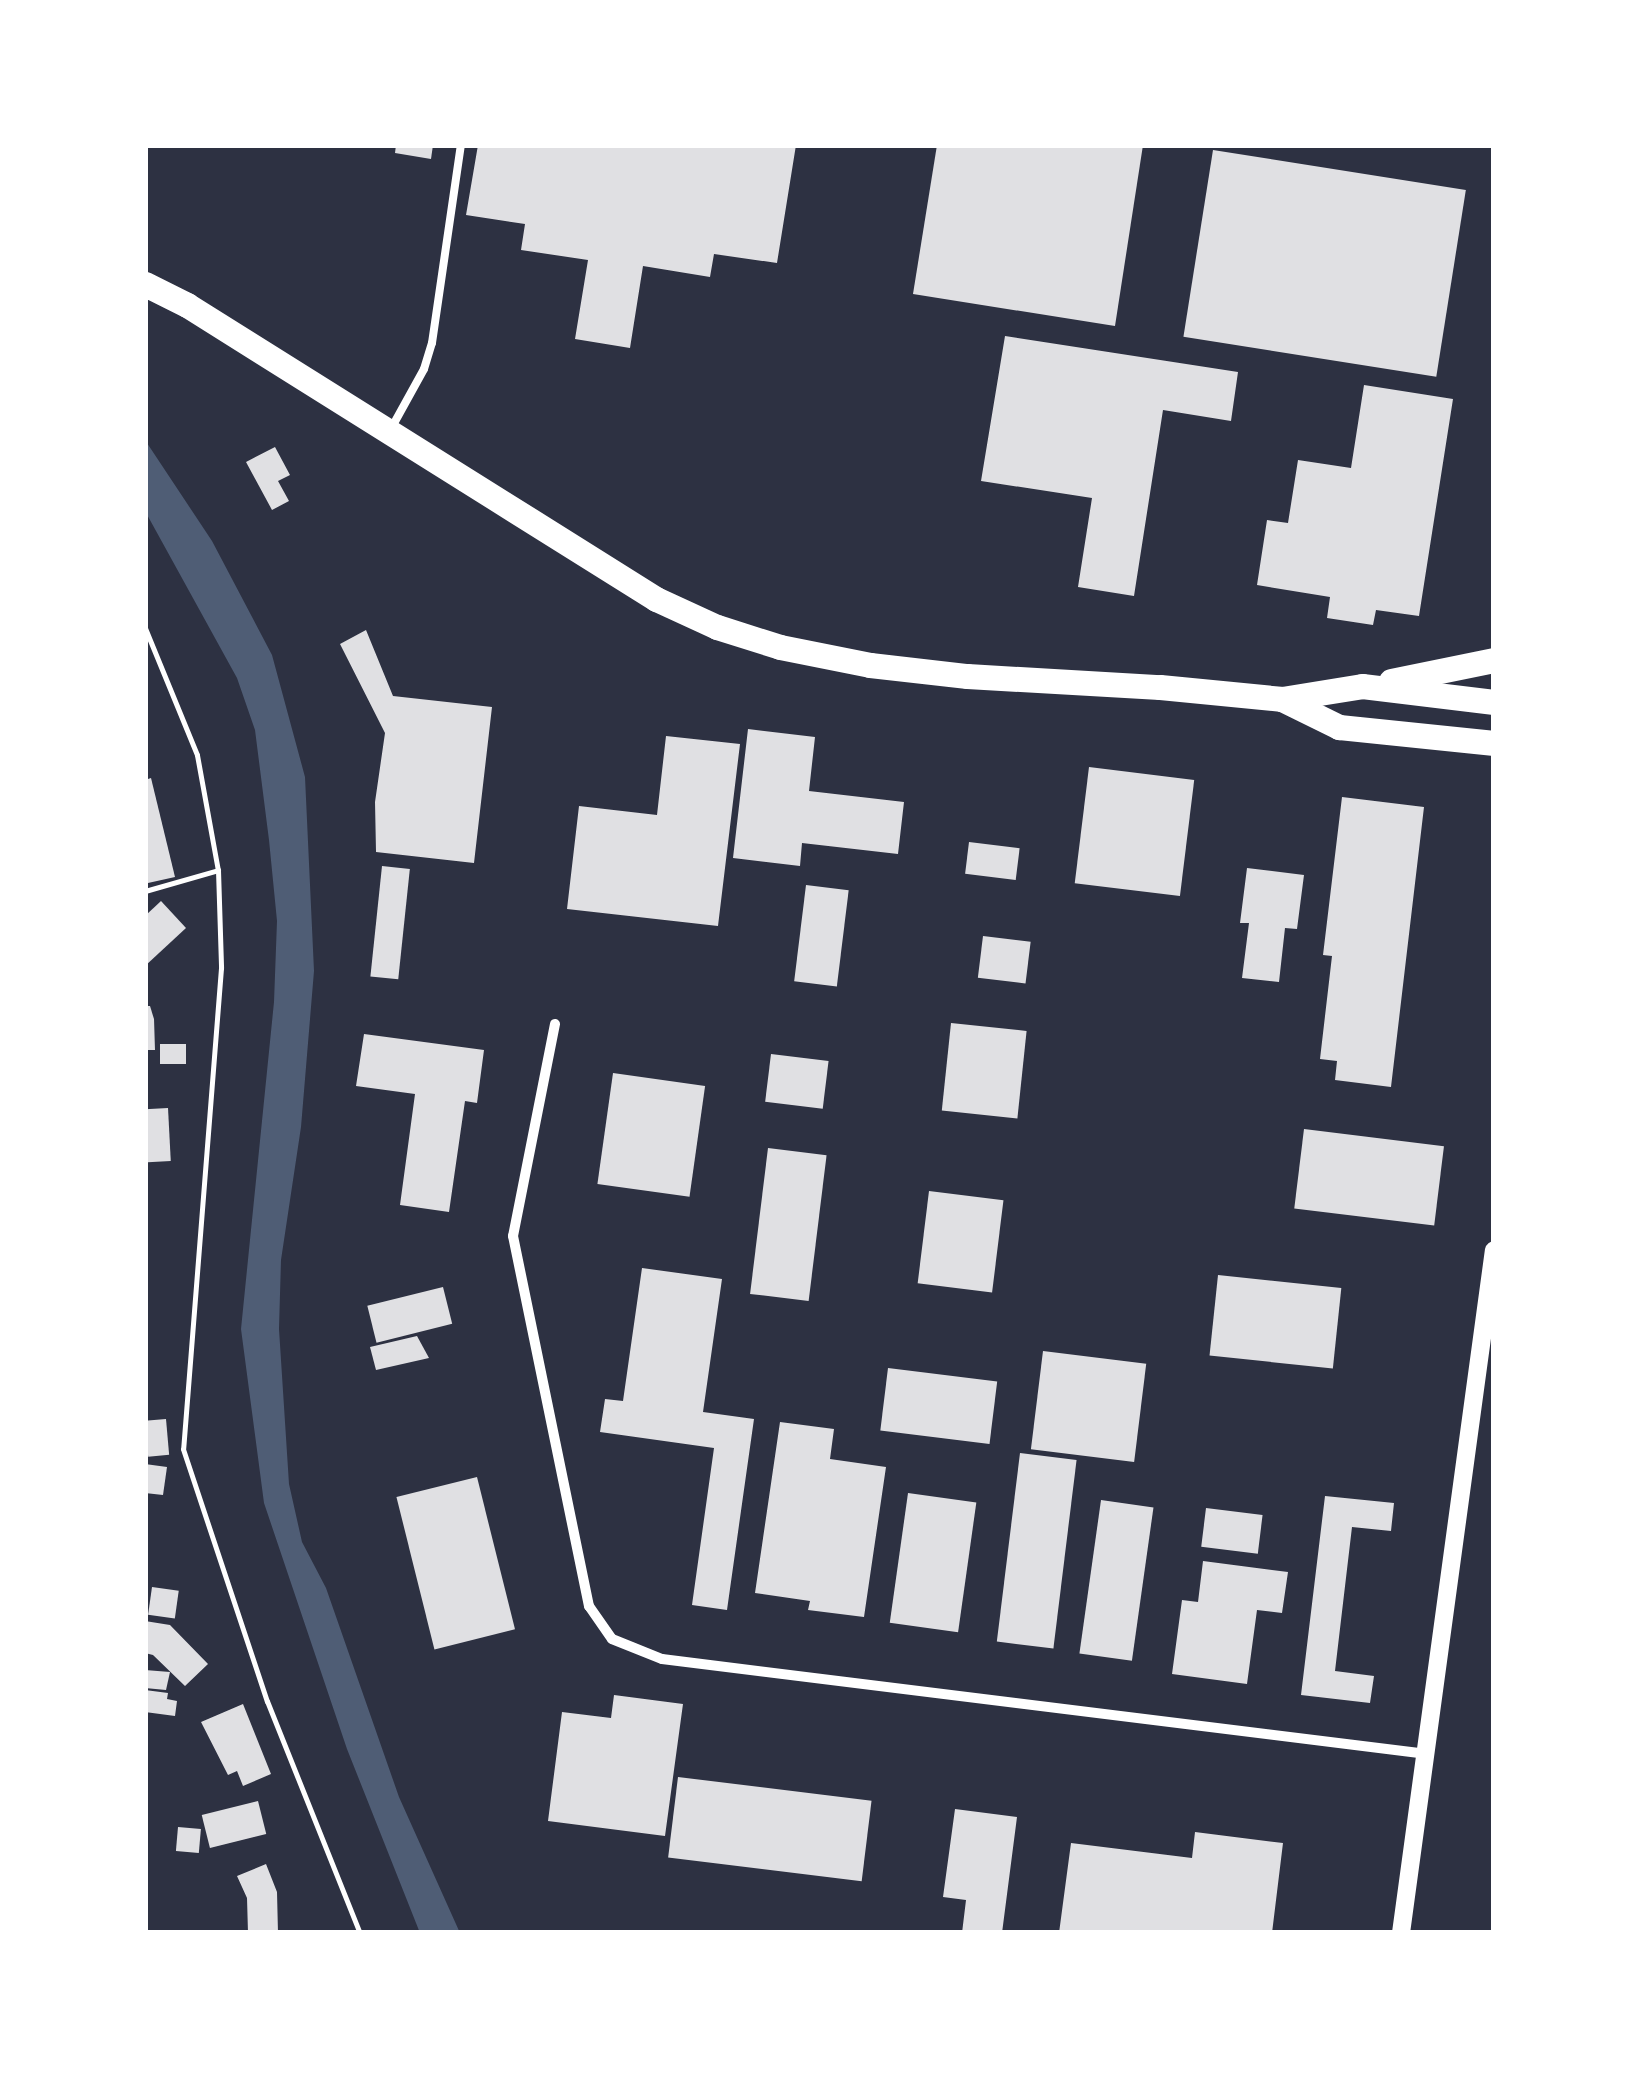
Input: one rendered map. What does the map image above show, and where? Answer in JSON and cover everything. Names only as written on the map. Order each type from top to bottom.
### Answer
[{"type":"highway","points":[[145,284],[390,431],[656,599],[717,627],[780,647],[870,665],[967,676],[1160,686],[1282,699],[1494,660]]},
{"type":"highway","points":[[1362,686],[1494,702]]},
{"type":"highway","points":[[1282,699],[1339,727],[1494,743]]},
{"type":"street","points":[[555,1024],[513,1236],[589,1606],[612,1639],[662,1659],[1428,1754]]},
{"type":"street","points":[[1401,1933],[1494,1250]]},
{"type":"lane","points":[[390,431],[424,369],[432,343],[460,145]]},
{"type":"path","points":[[145,628],[198,755],[218,870],[221,968],[184,1449],[267,1702],[360,1933]]},
{"type":"path","points":[[145,891],[218,870]]},
{"type":"water","points":[[145,440],[212,541],[272,655],[305,777],[314,971],[301,1127],[281,1260],[279,1329],[289,1484],[302,1542],[326,1588],[399,1797],[460,1933],[420,1933],[347,1749],[264,1503],[241,1329],[274,1002],[277,921],[269,840],[255,730],[237,678],[145,511]]},
{"type":"building","points":[[396,145],[433,145],[431,159],[395,153]]},
{"type":"building","points":[[478,145],[796,145],[777,263],[714,254],[710,277],[643,266],[630,348],[575,339],[588,260],[521,250],[525,224],[466,215]]},
{"type":"building","points":[[937,145],[1143,145],[1115,326],[913,294]]},
{"type":"building","points":[[1213,150],[1466,190],[1436,377],[1183,337]]},
{"type":"building","points":[[1005,336],[1238,372],[1231,421],[1163,410],[1134,596],[1078,587],[1092,498],[981,481]]},
{"type":"building","points":[[1364,385],[1453,399],[1419,616],[1376,610],[1373,625],[1327,618],[1330,597],[1257,585],[1267,520],[1288,523],[1298,460],[1351,468]]},
{"type":"building","points":[[275,447],[290,475],[278,481],[289,501],[272,510],[246,462]]},
{"type":"building","points":[[366,630],[393,696],[492,707],[474,863],[376,852],[375,802],[385,733],[340,644]]},
{"type":"building","points":[[748,729],[815,737],[809,791],[904,802],[898,854],[802,843],[800,866],[733,858]]},
{"type":"building","points":[[666,736],[740,744],[718,926],[567,909],[579,806],[657,815]]},
{"type":"building","points":[[1089,767],[1194,780],[1180,896],[1075,883]]},
{"type":"building","points":[[151,778],[175,877],[148,883],[145,780]]},
{"type":"building","points":[[1342,797],[1424,807],[1391,1087],[1335,1080],[1337,1061],[1320,1059],[1332,956],[1323,955]]},
{"type":"building","points":[[969,842],[1020,848],[1016,880],[965,874]]},
{"type":"building","points":[[382,866],[410,869],[398,979],[370,976]]},
{"type":"building","points":[[1247,868],[1304,875],[1297,929],[1285,928],[1279,982],[1242,978],[1249,923],[1240,923]]},
{"type":"building","points":[[806,885],[849,890],[837,987],[794,981]]},
{"type":"building","points":[[161,901],[186,928],[145,966],[145,916]]},
{"type":"building","points":[[983,936],[1031,942],[1026,984],[978,978]]},
{"type":"building","points":[[145,1006],[150,1006],[154,1019],[155,1050],[145,1050]]},
{"type":"building","points":[[951,1023],[1027,1031],[1017,1118],[942,1111]]},
{"type":"building","points":[[364,1034],[484,1050],[477,1103],[465,1101],[449,1212],[400,1205],[415,1094],[356,1086]]},
{"type":"building","points":[[160,1044],[186,1044],[186,1064],[160,1064]]},
{"type":"building","points":[[771,1054],[829,1061],[823,1109],[765,1102]]},
{"type":"building","points":[[613,1073],[705,1086],[690,1197],[597,1184]]},
{"type":"building","points":[[168,1108],[171,1161],[148,1162],[145,1109]]},
{"type":"building","points":[[1304,1129],[1444,1146],[1434,1226],[1294,1208]]},
{"type":"building","points":[[768,1148],[827,1155],[809,1301],[750,1294]]},
{"type":"building","points":[[929,1191],[1003,1200],[992,1292],[918,1283]]},
{"type":"building","points":[[642,1268],[722,1279],[703,1412],[754,1419],[727,1610],[692,1605],[714,1448],[600,1432],[605,1399],[623,1401]]},
{"type":"building","points":[[1218,1275],[1341,1288],[1333,1369],[1210,1356]]},
{"type":"building","points":[[443,1287],[452,1324],[377,1343],[367,1306]]},
{"type":"building","points":[[417,1336],[429,1358],[376,1370],[370,1347]]},
{"type":"building","points":[[1043,1351],[1146,1364],[1134,1462],[1031,1449]]},
{"type":"building","points":[[888,1368],[997,1381],[990,1444],[880,1431]]},
{"type":"building","points":[[166,1419],[169,1455],[148,1457],[145,1421]]},
{"type":"building","points":[[780,1422],[834,1429],[830,1459],[886,1467],[864,1617],[808,1610],[810,1601],[755,1593]]},
{"type":"building","points":[[1020,1453],[1077,1460],[1053,1649],[997,1642]]},
{"type":"building","points":[[145,1464],[167,1467],[163,1495],[145,1493]]},
{"type":"building","points":[[477,1477],[515,1629],[434,1649],[396,1497]]},
{"type":"building","points":[[908,1493],[976,1503],[958,1632],[890,1623]]},
{"type":"building","points":[[1325,1496],[1394,1503],[1391,1531],[1352,1527],[1335,1671],[1374,1676],[1370,1703],[1301,1695]]},
{"type":"building","points":[[1101,1500],[1153,1507],[1132,1661],[1079,1653]]},
{"type":"building","points":[[1206,1508],[1263,1515],[1258,1554],[1201,1547]]},
{"type":"building","points":[[1203,1561],[1288,1572],[1282,1613],[1257,1610],[1247,1684],[1172,1674],[1182,1600],[1198,1602]]},
{"type":"building","points":[[152,1587],[179,1591],[175,1618],[148,1615]]},
{"type":"building","points":[[145,1621],[170,1625],[208,1664],[185,1686],[153,1655],[145,1653]]},
{"type":"building","points":[[145,1670],[170,1672],[166,1690],[145,1688]]},
{"type":"building","points":[[145,1690],[168,1693],[167,1699],[177,1701],[175,1716],[145,1712]]},
{"type":"building","points":[[614,1695],[683,1704],[665,1836],[548,1821],[562,1712],[611,1718]]},
{"type":"building","points":[[243,1704],[271,1774],[243,1786],[237,1771],[228,1775],[201,1722]]},
{"type":"building","points":[[678,1777],[872,1801],[862,1881],[668,1857]]},
{"type":"building","points":[[258,1801],[266,1834],[210,1848],[202,1815]]},
{"type":"building","points":[[955,1809],[1017,1817],[1002,1933],[962,1933],[966,1900],[943,1897]]},
{"type":"building","points":[[178,1827],[201,1829],[199,1853],[176,1851]]},
{"type":"building","points":[[1195,1832],[1283,1843],[1272,1933],[1059,1933],[1071,1843],[1192,1858]]},
{"type":"building","points":[[266,1864],[277,1892],[278,1933],[248,1933],[247,1898],[237,1876]]}]
